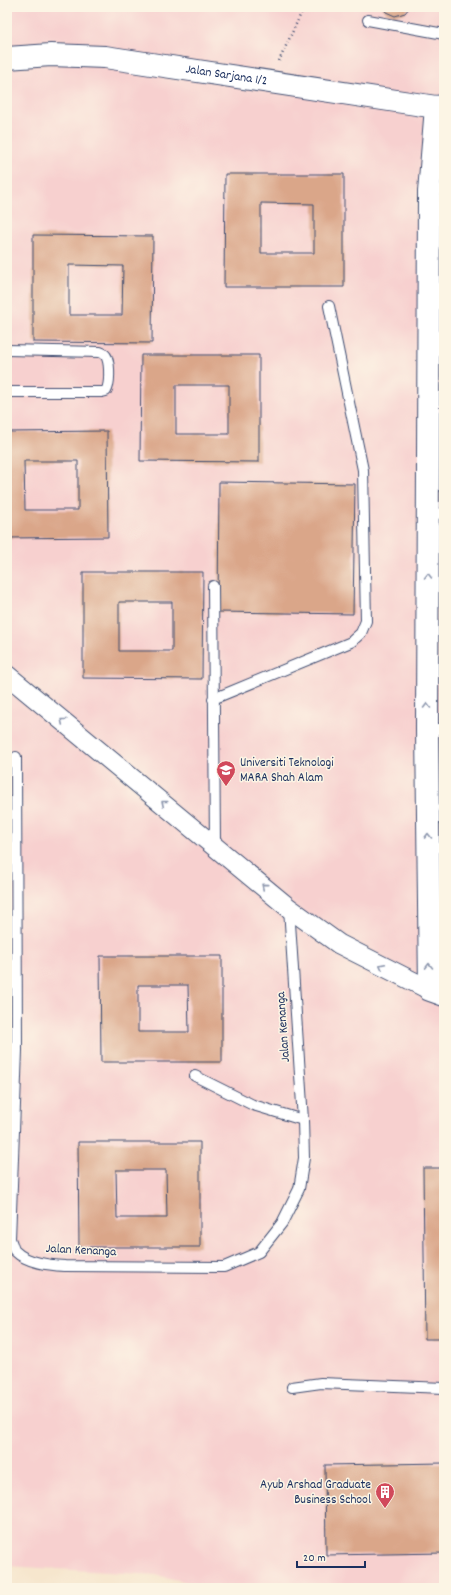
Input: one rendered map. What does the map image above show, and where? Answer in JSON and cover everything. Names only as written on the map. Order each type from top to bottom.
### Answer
[{"type":"street","name":"Jalan Sarjana 1/2","points":[[7,58],[51,55],[105,57],[268,83],[440,106]]},
{"type":"street","points":[[7,675],[215,845],[289,908],[339,944],[437,993],[435,729],[437,190],[440,106]]},
{"type":"lane","points":[[368,20],[444,34]]},
{"type":"lane","points":[[213,699],[351,642],[361,633],[366,621],[363,470],[329,306]]},
{"type":"lane","points":[[7,350],[100,352],[108,359],[108,387],[106,391],[102,392],[7,392]]},
{"type":"lane","points":[[213,586],[215,845]]},
{"type":"lane","name":"Jalan Kenanga","points":[[16,757],[17,1050],[10,1199],[10,1239],[15,1251],[31,1260],[49,1265],[65,1266],[224,1266],[259,1252],[282,1223],[299,1189],[304,1158],[303,1120],[289,908]]},
{"type":"lane","points":[[195,1076],[253,1105],[303,1120]]},
{"type":"lane","points":[[292,1387],[321,1383],[444,1388]]},
{"type":"path","points":[[268,83],[304,7]]},
{"type":"shaded area","name":"Universiti Teknologi MARA Shah Alam","points":[[7,7],[444,7],[444,1588],[214,1588],[156,1575],[7,1566]]},
{"type":"building","points":[[382,7],[410,7],[405,13],[395,16],[386,12]]},
{"type":"building","points":[[225,174],[344,174],[344,287],[224,287]],"holes":[[[261,203],[314,204],[314,253],[261,253]]]},
{"type":"building","points":[[33,235],[153,236],[152,343],[33,342]],"holes":[[[69,265],[123,266],[122,315],[69,315]]]},
{"type":"building","points":[[141,355],[259,355],[259,462],[140,461]],"holes":[[[176,385],[229,385],[229,434],[176,434]]]},
{"type":"building","points":[[107,431],[108,537],[7,538],[7,432]],"holes":[[[24,461],[78,461],[78,510],[25,510]]]},
{"type":"building","points":[[219,482],[355,484],[353,614],[218,612]]},
{"type":"building","points":[[83,572],[203,572],[202,679],[83,678]],"holes":[[[119,602],[172,602],[172,651],[119,651]]]},
{"type":"building","points":[[100,956],[222,956],[222,1062],[101,1062]],"holes":[[[138,985],[188,985],[189,1032],[138,1032]]]},
{"type":"building","points":[[78,1142],[200,1142],[200,1247],[79,1247]],"holes":[[[116,1170],[166,1170],[167,1218],[117,1218]]]},
{"type":"building","points":[[423,1168],[444,1168],[444,1339],[425,1339]]},
{"type":"building","name":"Ayub Arshad Graduate Business School","points":[[444,1463],[444,1553],[326,1555],[325,1465]]},
{"type":"place","name":"Universiti Teknologi MARA Shah Alam","points":[[226,787]]},
{"type":"place","name":"Ayub Arshad Graduate Business School","points":[[385,1509]]}]
